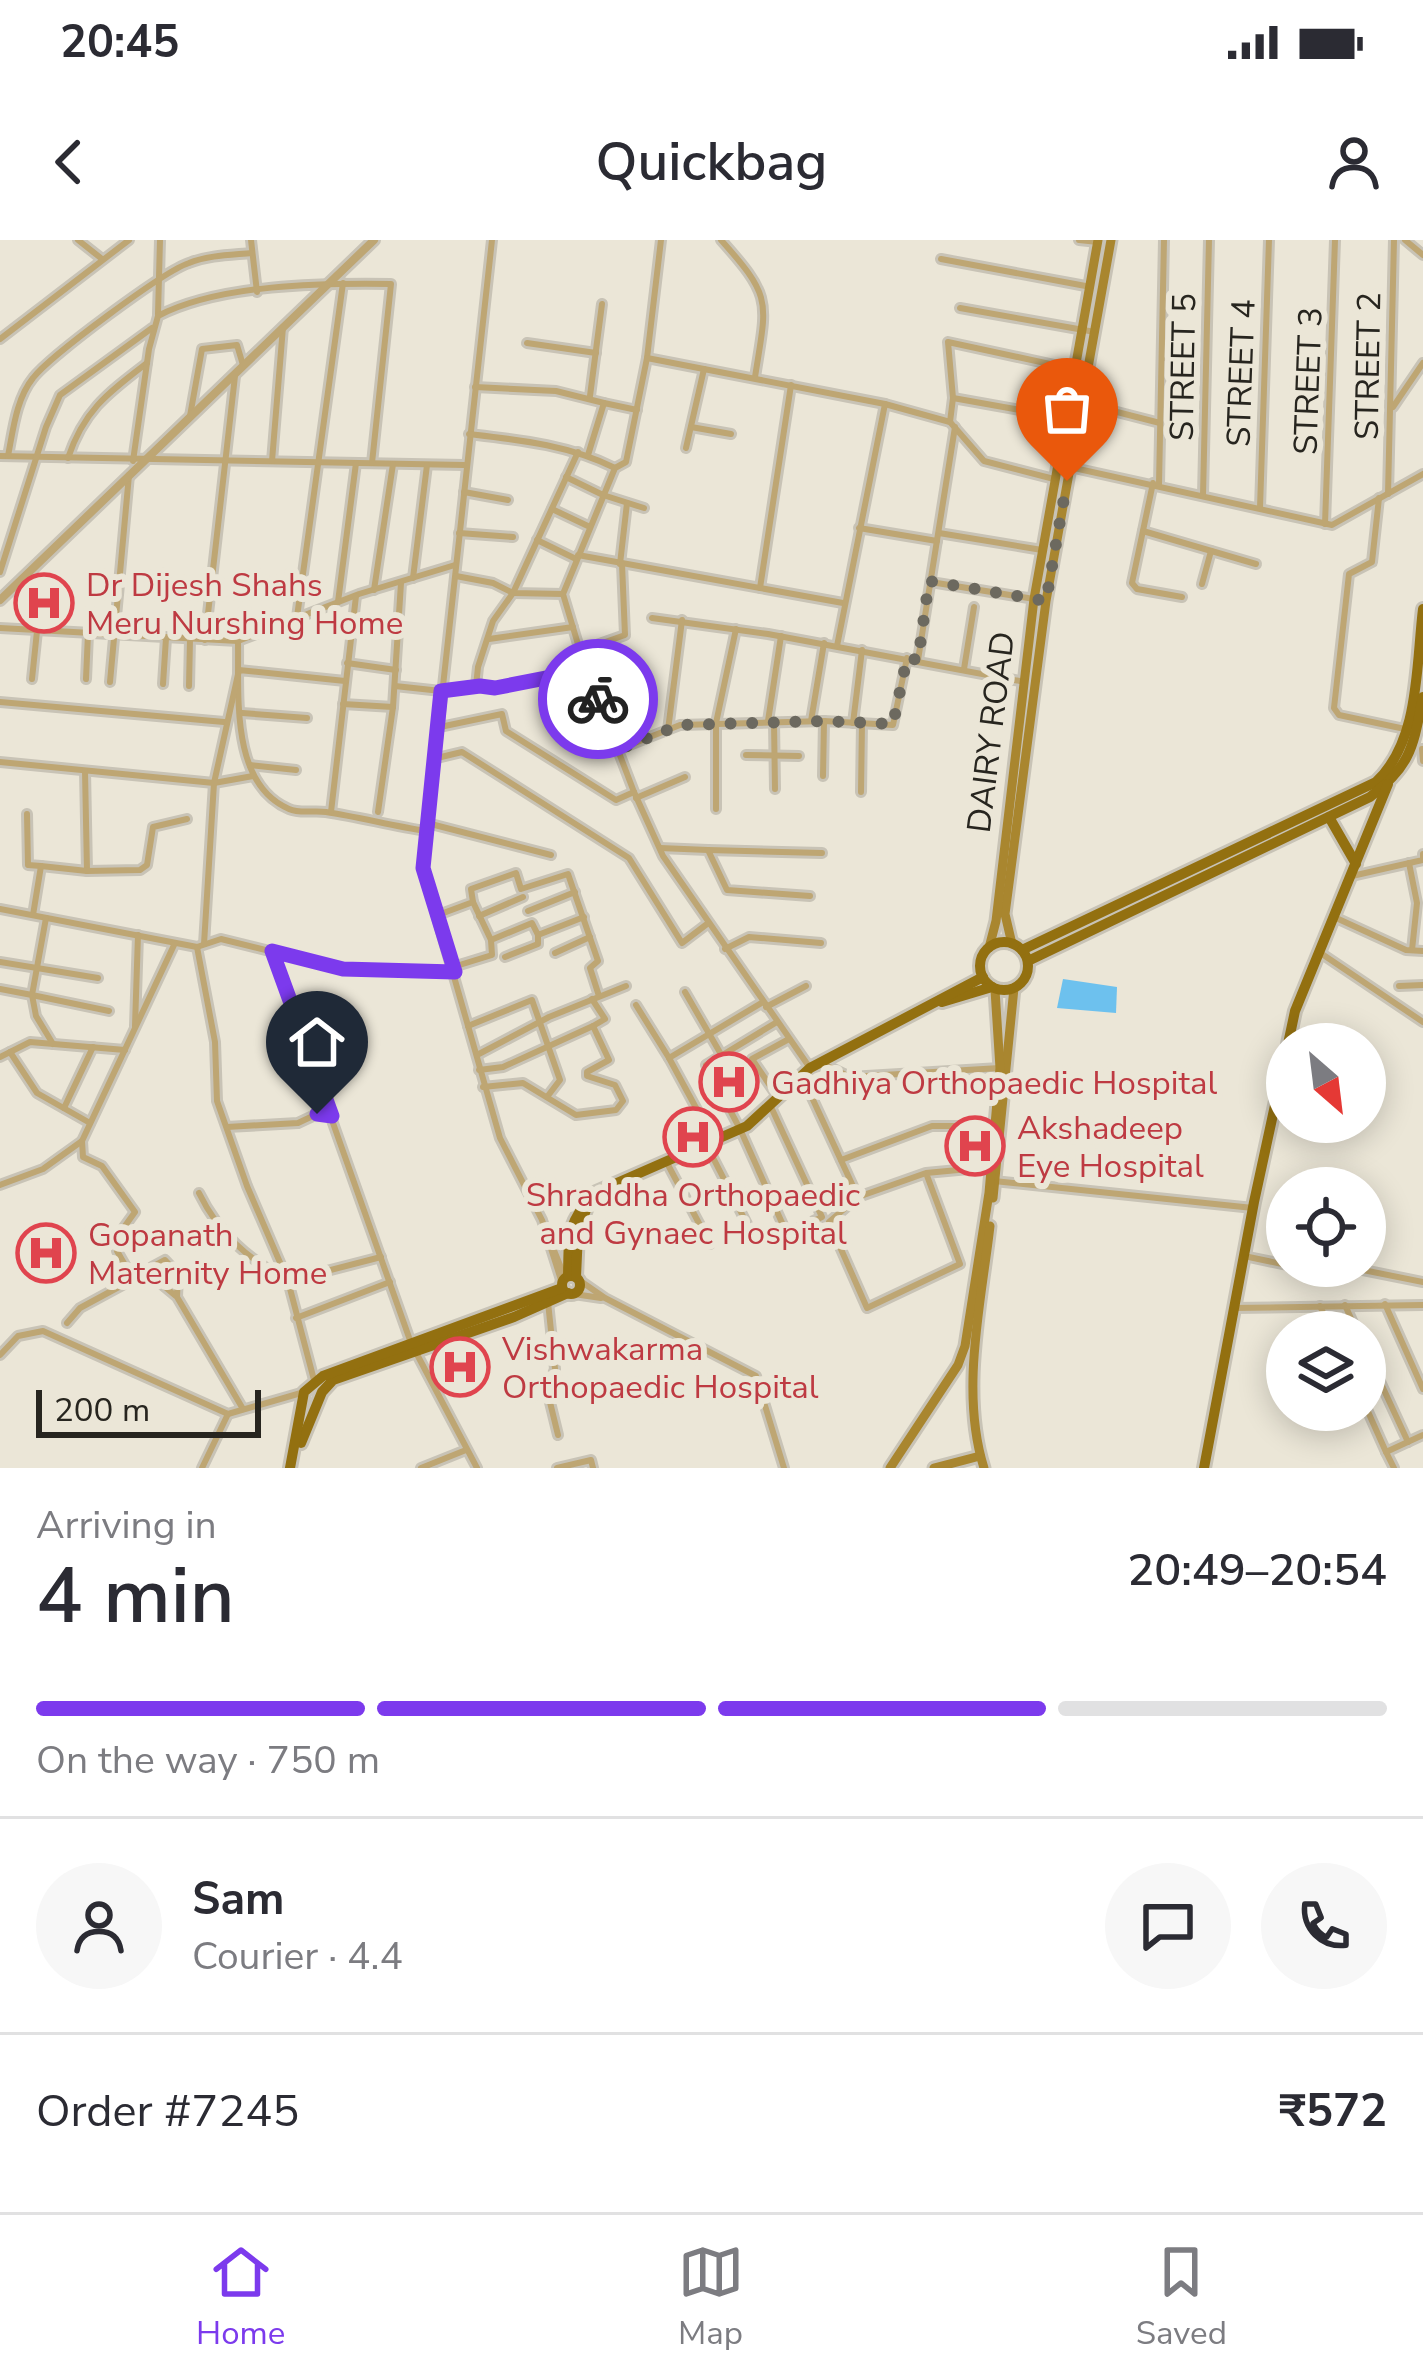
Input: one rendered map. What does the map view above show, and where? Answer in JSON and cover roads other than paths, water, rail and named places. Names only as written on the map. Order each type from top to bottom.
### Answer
[{"type":"main road","name":"DAIRY ROAD","points":[[1040,600],[1042,550],[1065,418],[1112,240]]},
{"type":"main road","name":"DAIRY ROAD","points":[[988,948],[996,922],[1040,600],[1082,403],[1098,241]]},
{"type":"main road","points":[[1293,1023],[1407,729],[1419,676],[1423,609]]},
{"type":"main road","name":"DAIRY ROAD","points":[[1021,952],[1005,914],[1029,682]]},
{"type":"main road","points":[[1021,952],[1389,776],[1420,753],[1423,697]]},
{"type":"main road","points":[[890,1468],[948,1381],[965,1346],[992,1181],[1000,1068],[994,989],[982,977],[980,962],[988,948],[1021,952],[1329,817],[1370,797],[1389,776]]},
{"type":"main road","points":[[1329,817],[1354,870]]},
{"type":"main road","points":[[939,1001],[1014,988],[1026,977],[1021,952]]},
{"type":"main road","points":[[413,1346],[548,1302],[569,1284],[570,1227],[594,1193],[740,1129],[811,1069],[982,977]]},
{"type":"main road","points":[[984,1468],[974,1387],[1014,988]]},
{"type":"main road","points":[[1204,1468],[1267,1143]]},
{"type":"main road","points":[[317,1384],[569,1284]]},
{"type":"main road","points":[[948,1381],[974,1387]]},
{"type":"main road","points":[[290,1468],[317,1384]]},
{"type":"main road","points":[[290,1468],[317,1384]]},
{"type":"main road","points":[[934,1468],[980,1456]]},
{"type":"street","points":[[78,240],[102,260]]},
{"type":"street","points":[[0,339],[129,240]]},
{"type":"street","points":[[138,461],[147,363],[158,316],[160,240]]},
{"type":"street","points":[[251,240],[257,292]]},
{"type":"street","points":[[0,600],[129,476],[138,461],[374,240]]},
{"type":"street","points":[[492,240],[423,868],[500,1138],[524,1179],[569,1284],[755,1376],[784,1468]]},
{"type":"street","points":[[661,240],[647,358],[626,462],[615,468],[563,594],[617,750],[660,848],[707,924],[811,1069],[858,1197]]},
{"type":"street","points":[[721,240],[759,282],[764,318],[754,378]]},
{"type":"street","points":[[1079,240],[1098,241]]},
{"type":"street","points":[[1164,240],[1156,484],[1132,577],[1134,587],[1182,598]]},
{"type":"street","name":"STREET 5","points":[[1203,495],[1209,240]]},
{"type":"street","name":"STREET 4","points":[[1260,508],[1269,240]]},
{"type":"street","name":"STREET 3","points":[[1325,524],[1335,240]]},
{"type":"street","name":"STREET 2","points":[[1394,240],[1391,410],[1384,496],[1372,562],[1349,574],[1334,708],[1340,715],[1407,729]]},
{"type":"street","points":[[1405,240],[1423,255]]},
{"type":"street","points":[[252,253],[210,256],[184,264],[32,378],[4,456],[466,466]]},
{"type":"street","points":[[941,259],[1091,287]]},
{"type":"street","points":[[158,316],[188,300],[328,283],[391,284],[373,463]]},
{"type":"street","points":[[297,616],[343,284]]},
{"type":"street","points":[[590,397],[602,304]]},
{"type":"street","points":[[960,308],[1089,332]]},
{"type":"street","points":[[0,572],[60,395],[155,326]]},
{"type":"street","points":[[272,461],[284,326]]},
{"type":"street","points":[[527,343],[596,353]]},
{"type":"street","points":[[918,660],[953,425],[949,343],[1076,370]]},
{"type":"street","points":[[190,416],[202,349],[237,345],[239,369],[205,640]]},
{"type":"street","points":[[647,358],[885,404],[953,425],[984,461],[1054,479]]},
{"type":"street","points":[[68,458],[78,428],[101,398],[147,363]]},
{"type":"street","points":[[1391,410],[1423,363]]},
{"type":"street","points":[[686,448],[704,369]]},
{"type":"street","points":[[760,588],[791,385]]},
{"type":"street","points":[[475,387],[556,391],[637,410]]},
{"type":"street","points":[[953,398],[1065,418]]},
{"type":"street","points":[[588,455],[604,403]]},
{"type":"street","points":[[1082,403],[1160,423]]},
{"type":"street","points":[[838,646],[885,404]]},
{"type":"street","points":[[691,427],[731,434]]},
{"type":"street","points":[[470,434],[578,452],[615,468]]},
{"type":"street","points":[[476,686],[493,621],[513,593],[578,452]]},
{"type":"street","points":[[338,602],[356,463]]},
{"type":"street","points":[[374,590],[393,464]]},
{"type":"street","points":[[412,578],[427,464]]},
{"type":"street","points":[[1056,464],[1332,525],[1423,474]]},
{"type":"street","points":[[110,682],[129,476]]},
{"type":"street","points":[[566,477],[644,508]]},
{"type":"street","points":[[463,492],[508,500]]},
{"type":"street","points":[[580,651],[625,635],[621,564],[627,503]]},
{"type":"street","points":[[552,509],[590,527]]},
{"type":"street","points":[[859,527],[1042,550]]},
{"type":"street","points":[[1143,531],[1256,564]]},
{"type":"street","points":[[459,533],[513,537]]},
{"type":"street","points":[[537,540],[577,557],[843,603]]},
{"type":"street","points":[[1202,584],[1211,551]]},
{"type":"street","points":[[0,628],[238,641],[297,616],[455,565]]},
{"type":"street","points":[[454,575],[494,583],[513,593],[563,594]]},
{"type":"street","points":[[378,812],[393,707],[401,581]]},
{"type":"street","points":[[929,581],[1040,600]]},
{"type":"street","points":[[331,813],[356,596]]},
{"type":"street","points":[[964,669],[974,607]]},
{"type":"street","points":[[652,618],[736,628],[1029,682]]},
{"type":"street","points":[[668,730],[682,620]]},
{"type":"street","points":[[489,639],[573,627]]},
{"type":"street","points":[[716,809],[716,723],[736,628]]},
{"type":"street","points":[[32,679],[37,631]]},
{"type":"street","points":[[86,679],[88,634]]},
{"type":"street","points":[[775,789],[771,722],[781,636]]},
{"type":"street","points":[[163,684],[166,638]]},
{"type":"street","points":[[189,686],[190,639]]},
{"type":"street","points":[[238,641],[250,765],[263,792],[292,811],[427,827],[551,855]]},
{"type":"street","points":[[811,722],[824,644]]},
{"type":"street","points":[[861,792],[857,723],[862,650]]},
{"type":"street","points":[[617,750],[680,725],[893,724],[907,658]]},
{"type":"street","points":[[347,663],[395,670]]},
{"type":"street","points":[[238,670],[345,682]]},
{"type":"street","points":[[0,1355],[18,1336],[43,1331],[228,1414],[317,1384],[288,1281],[247,1186],[214,1087],[215,1042],[201,946],[214,783],[238,670]]},
{"type":"street","points":[[394,686],[441,691],[495,688],[587,670]]},
{"type":"street","points":[[597,696],[624,686]]},
{"type":"street","points":[[0,702],[224,722]]},
{"type":"street","points":[[343,704],[393,707]]},
{"type":"street","points":[[242,713],[307,718]]},
{"type":"street","points":[[440,727],[502,714],[506,731],[616,800],[685,777]]},
{"type":"street","points":[[823,776],[824,721]]},
{"type":"street","points":[[437,758],[462,752],[629,858],[682,943],[707,924]]},
{"type":"street","points":[[746,755],[800,756]]},
{"type":"street","points":[[0,763],[214,783],[253,776]]},
{"type":"street","points":[[250,765],[296,770]]},
{"type":"street","points":[[86,770],[87,871]]},
{"type":"street","points":[[27,814],[28,865],[87,871],[140,871],[147,865],[153,827],[187,819]]},
{"type":"street","points":[[660,848],[822,853]]},
{"type":"street","points":[[708,850],[728,890],[810,896]]},
{"type":"street","points":[[1354,870],[1423,860],[1423,854]]},
{"type":"street","points":[[1409,863],[1419,914],[1412,950]]},
{"type":"street","points":[[33,916],[40,866]]},
{"type":"street","points":[[0,909],[175,943],[201,946],[220,938],[343,969],[454,970],[492,956],[491,940],[478,916],[472,890],[516,873],[538,944],[505,957]]},
{"type":"street","points":[[478,916],[568,874],[598,961],[590,968],[605,1019],[503,1067],[479,1070]]},
{"type":"street","points":[[528,911],[574,892]]},
{"type":"street","points":[[438,915],[473,902]]},
{"type":"street","points":[[1334,916],[1423,951]]},
{"type":"street","points":[[538,935],[584,917]]},
{"type":"street","points":[[46,918],[32,995],[36,1016],[53,1044]]},
{"type":"street","points":[[491,940],[532,923]]},
{"type":"street","points":[[135,1030],[138,935]]},
{"type":"street","points":[[555,953],[591,937]]},
{"type":"street","points":[[725,949],[749,937],[821,943]]},
{"type":"street","points":[[0,1185],[44,1169],[82,1141],[175,943]]},
{"type":"street","points":[[272,951],[413,1346],[477,1468]]},
{"type":"street","points":[[1319,952],[1422,1019]]},
{"type":"street","points":[[0,962],[98,978]]},
{"type":"street","points":[[1399,986],[1423,985]]},
{"type":"street","points":[[476,1055],[540,1021],[626,986]]},
{"type":"street","points":[[669,1058],[806,986]]},
{"type":"street","points":[[0,989],[110,1011]]},
{"type":"street","points":[[685,992],[722,1056]]},
{"type":"street","points":[[468,1026],[532,1000],[560,1080],[547,1097]]},
{"type":"street","points":[[636,1005],[669,1058],[747,1224]]},
{"type":"street","points":[[777,1022],[706,1065],[787,1234],[822,1217],[752,1060],[789,1039]]},
{"type":"street","points":[[483,1087],[524,1083],[576,1115],[619,1108],[623,1101],[615,1085],[587,1076],[609,1060],[593,1026]]},
{"type":"street","points":[[0,1057],[30,1042],[125,1050]]},
{"type":"street","points":[[64,1108],[93,1047]]},
{"type":"street","points":[[10,1052],[37,1093],[90,1124]]},
{"type":"street","points":[[811,1069],[850,1077],[1000,1068]]},
{"type":"street","points":[[227,1127],[332,1116]]},
{"type":"street","points":[[841,1160],[932,1126],[994,1126]]},
{"type":"street","points":[[82,1141],[83,1157],[102,1166],[135,1212],[122,1230],[117,1251],[133,1279]]},
{"type":"street","points":[[666,1162],[710,1244]]},
{"type":"street","points":[[926,1172],[960,1264],[867,1308],[829,1222],[858,1197],[926,1172],[990,1167]]},
{"type":"street","points":[[992,1181],[1252,1208]]},
{"type":"street","points":[[199,1193],[212,1220],[229,1239],[252,1261],[288,1281],[382,1257]]},
{"type":"street","points":[[1244,1256],[1266,1261]]},
{"type":"street","points":[[151,1274],[152,1267],[165,1260],[178,1274],[177,1297]]},
{"type":"street","points":[[67,1323],[80,1308],[151,1274]]},
{"type":"street","points":[[151,1274],[177,1297],[243,1409]]},
{"type":"street","points":[[1386,1275],[1423,1282]]},
{"type":"street","points":[[296,1318],[390,1282]]},
{"type":"street","points":[[569,1284],[605,1298]]},
{"type":"street","points":[[548,1302],[556,1369],[547,1390],[558,1435]]},
{"type":"street","points":[[1385,1304],[1423,1388]]},
{"type":"street","points":[[1345,1305],[1348,1311]]},
{"type":"street","points":[[1234,1308],[1423,1305]]},
{"type":"street","points":[[1319,1306],[1322,1311]]},
{"type":"street","points":[[1386,1394],[1408,1442]]},
{"type":"street","points":[[202,1468],[228,1414]]},
{"type":"street","points":[[1377,1431],[1394,1468]]},
{"type":"street","points":[[1386,1452],[1423,1435]]},
{"type":"street","points":[[421,1468],[466,1450]]},
{"type":"street","points":[[557,1468],[591,1460],[593,1468]]},
{"type":"water","points":[[1063,979],[1117,987],[1116,1013],[1057,1008]]},
{"type":"place","name":"Dr Dijesh Shahs Meru Nurshing Home","points":[[44,603]]},
{"type":"place","name":"Gadhiya Orthopaedic Hospital","points":[[729,1082]]},
{"type":"place","name":"Shraddha Orthopaedic and Gynaec Hospital","points":[[693,1137]]},
{"type":"place","name":"Akshadeep Eye Hospital","points":[[975,1146]]},
{"type":"place","name":"Gopanath Maternity Home","points":[[46,1253]]},
{"type":"place","name":"Vishwakarma Orthopaedic Hospital","points":[[460,1367]]}]
